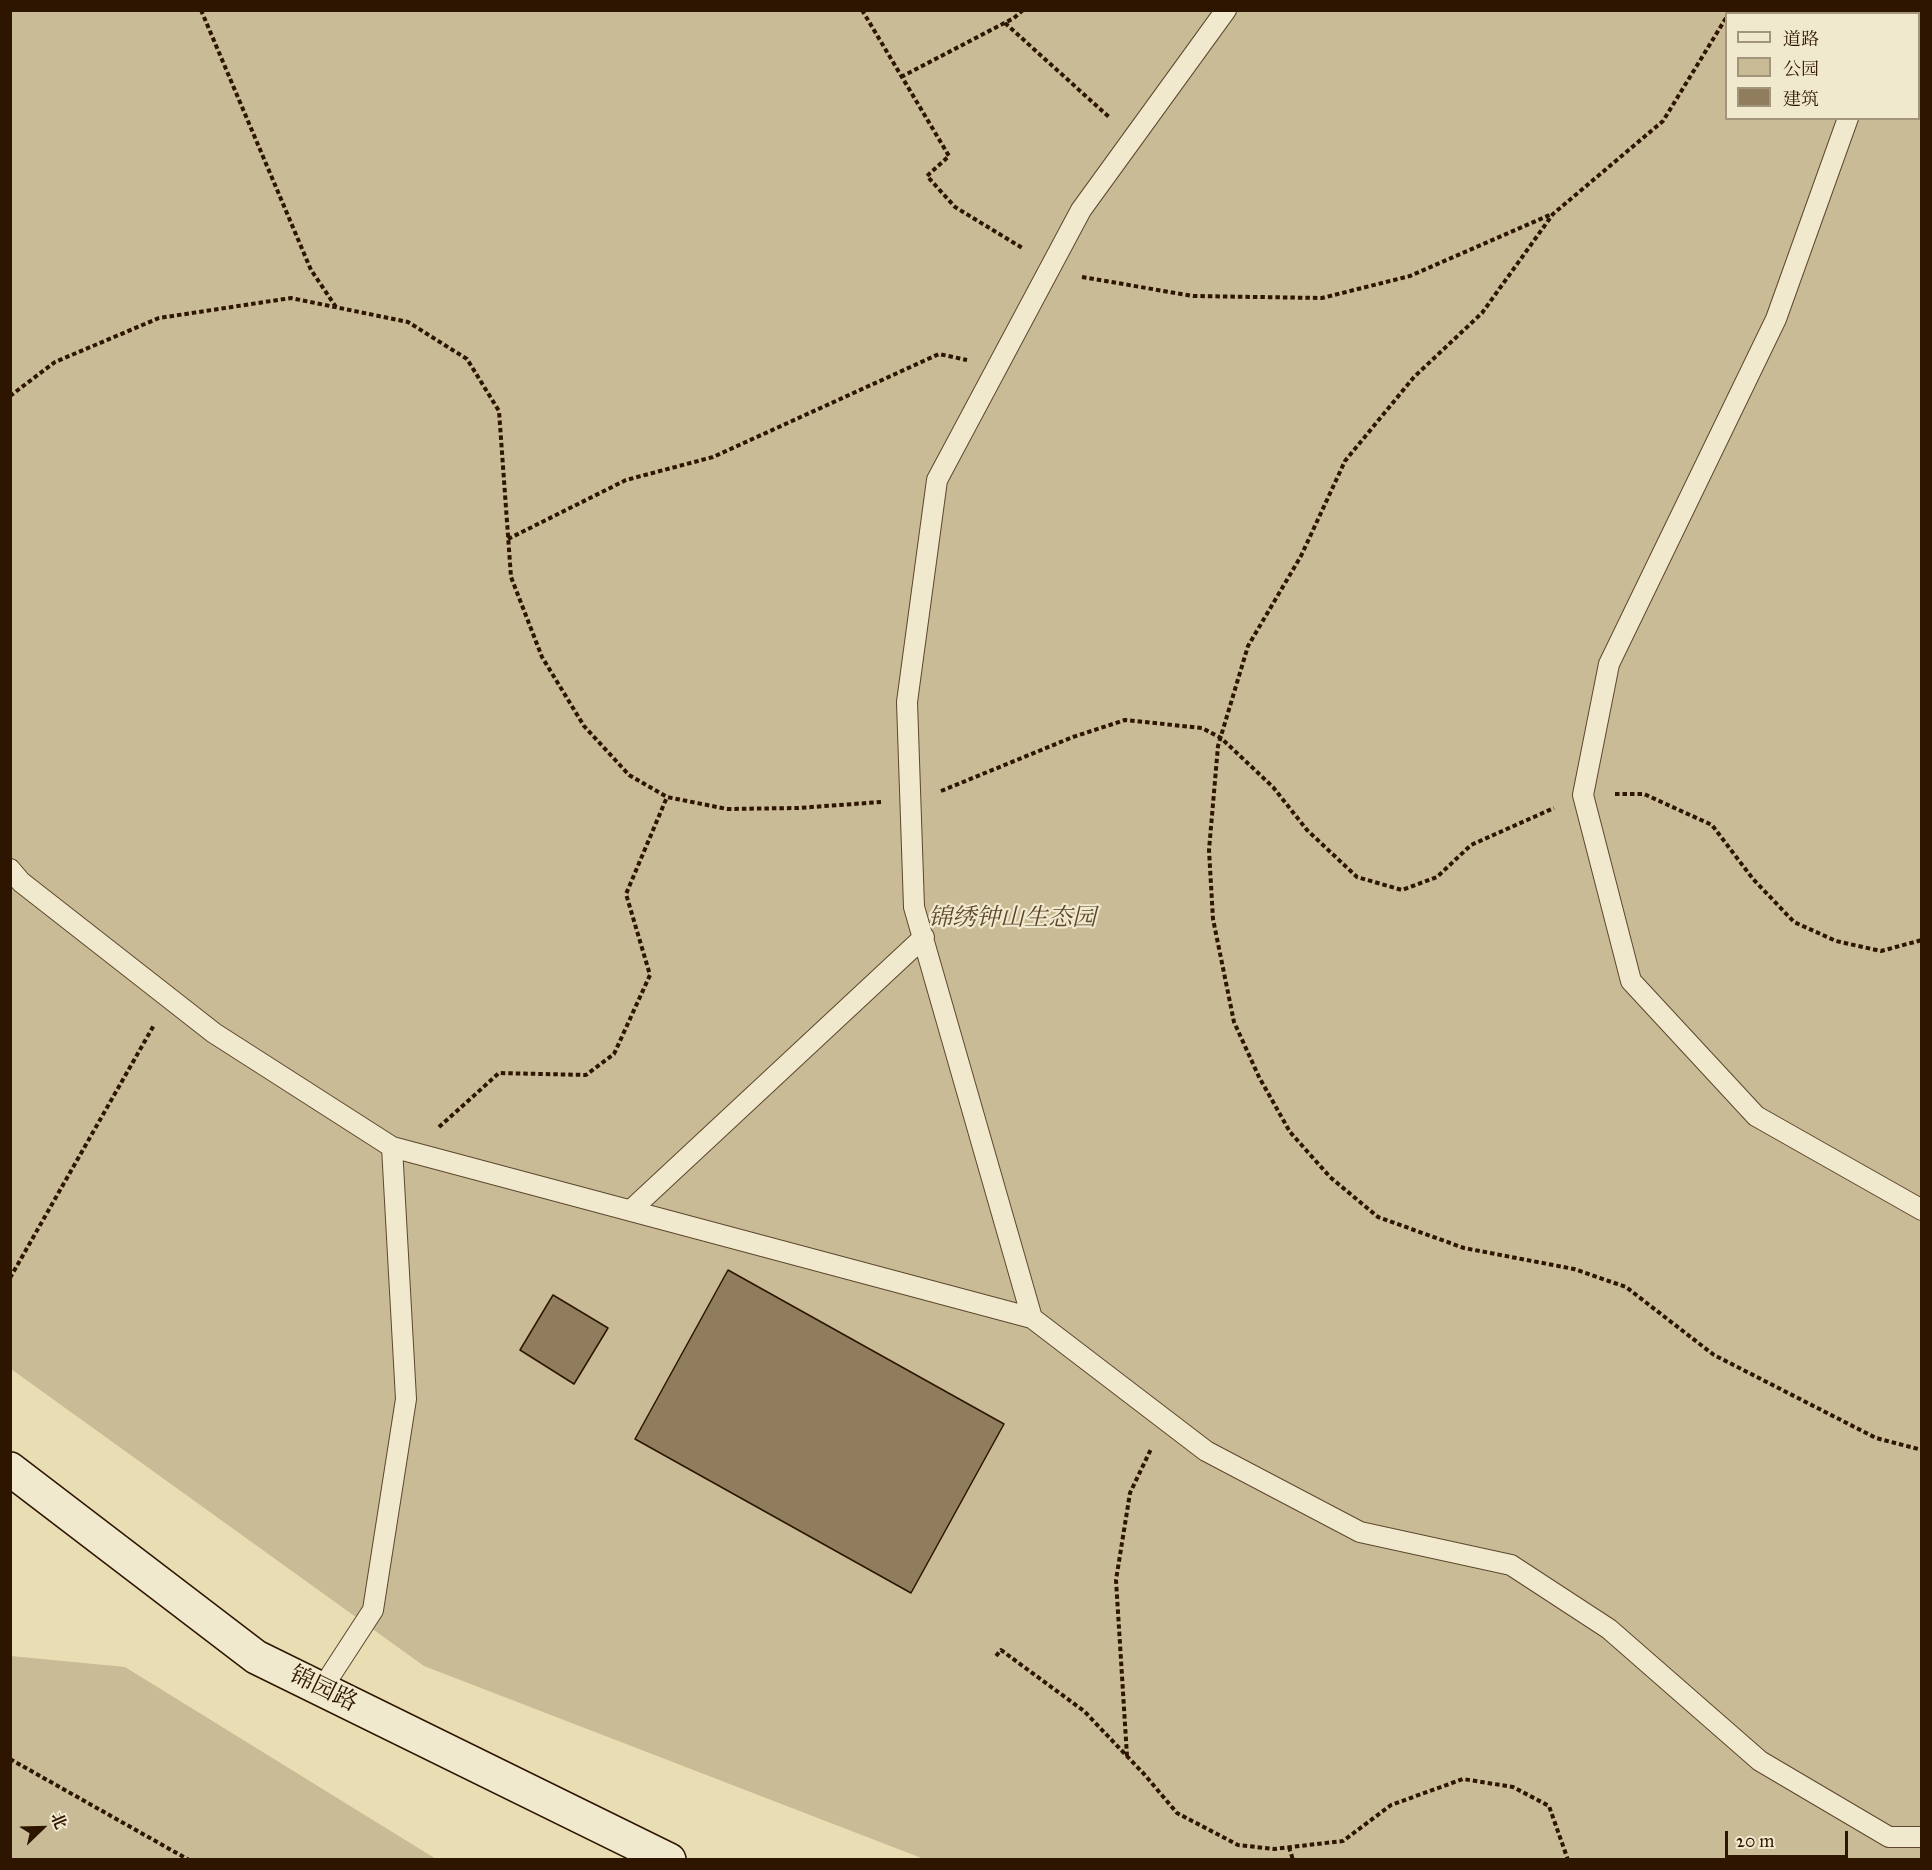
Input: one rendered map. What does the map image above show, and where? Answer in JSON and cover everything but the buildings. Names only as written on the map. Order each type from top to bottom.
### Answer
[{"type":"street","name":"锦园路","points":[[10,1469],[256,1657],[669,1860]]},
{"type":"lane","points":[[1032,1318],[914,907],[907,702],[937,480],[1081,210],[1226,10]]},
{"type":"lane","points":[[1847,120],[1776,319],[1609,664],[1583,795],[1630,981],[1756,1116],[1922,1210]]},
{"type":"lane","points":[[10,869],[21,882],[214,1033],[401,1150],[632,1209],[1032,1318],[1206,1451],[1360,1532],[1510,1565],[1609,1629],[1760,1761],[1889,1837],[1922,1837]]},
{"type":"lane","points":[[632,1209],[924,937]]},
{"type":"lane","points":[[321,1689],[373,1610],[406,1399],[401,1150]]},
{"type":"path","points":[[201,10],[311,270],[336,308]]},
{"type":"path","points":[[862,10],[949,156],[927,176],[955,207],[1071,275],[1193,296],[1322,298],[1410,276],[1553,214]]},
{"type":"path","points":[[901,77],[1005,23],[1023,10]]},
{"type":"path","points":[[1725,20],[1663,121],[1553,214],[1482,313],[1413,376],[1345,461],[1301,556],[1248,646],[1218,746],[1209,850],[1213,919],[1234,1023],[1259,1077],[1290,1132],[1330,1177],[1378,1217],[1464,1248],[1574,1269],[1626,1287],[1714,1355],[1876,1438],[1922,1450]]},
{"type":"path","points":[[1005,23],[1133,139]]},
{"type":"path","points":[[508,539],[626,480],[713,458],[838,398],[939,354],[997,368]]},
{"type":"path","points":[[401,1150],[500,1073],[586,1075],[614,1054],[650,975],[626,894],[667,797]]},
{"type":"path","points":[[10,1278],[169,998]]},
{"type":"path","points":[[1127,1756],[1116,1580],[1130,1492],[1165,1420]]},
{"type":"path","points":[[996,1656],[1001,1650],[1084,1710],[1177,1813],[1238,1845],[1274,1849],[1343,1841],[1391,1805],[1463,1779],[1513,1787],[1549,1806],[1568,1860]]},
{"type":"path","points":[[10,1759],[189,1860]]},
{"type":"path","points":[[1289,1847],[1293,1860]]},
{"type":"green space","name":"锦绣钟山生态园","points":[[10,11],[1921,11],[1921,1859],[924,1859],[424,1666],[11,1369]]},
{"type":"green space","points":[[11,1656],[125,1667],[436,1859],[11,1859]]}]
